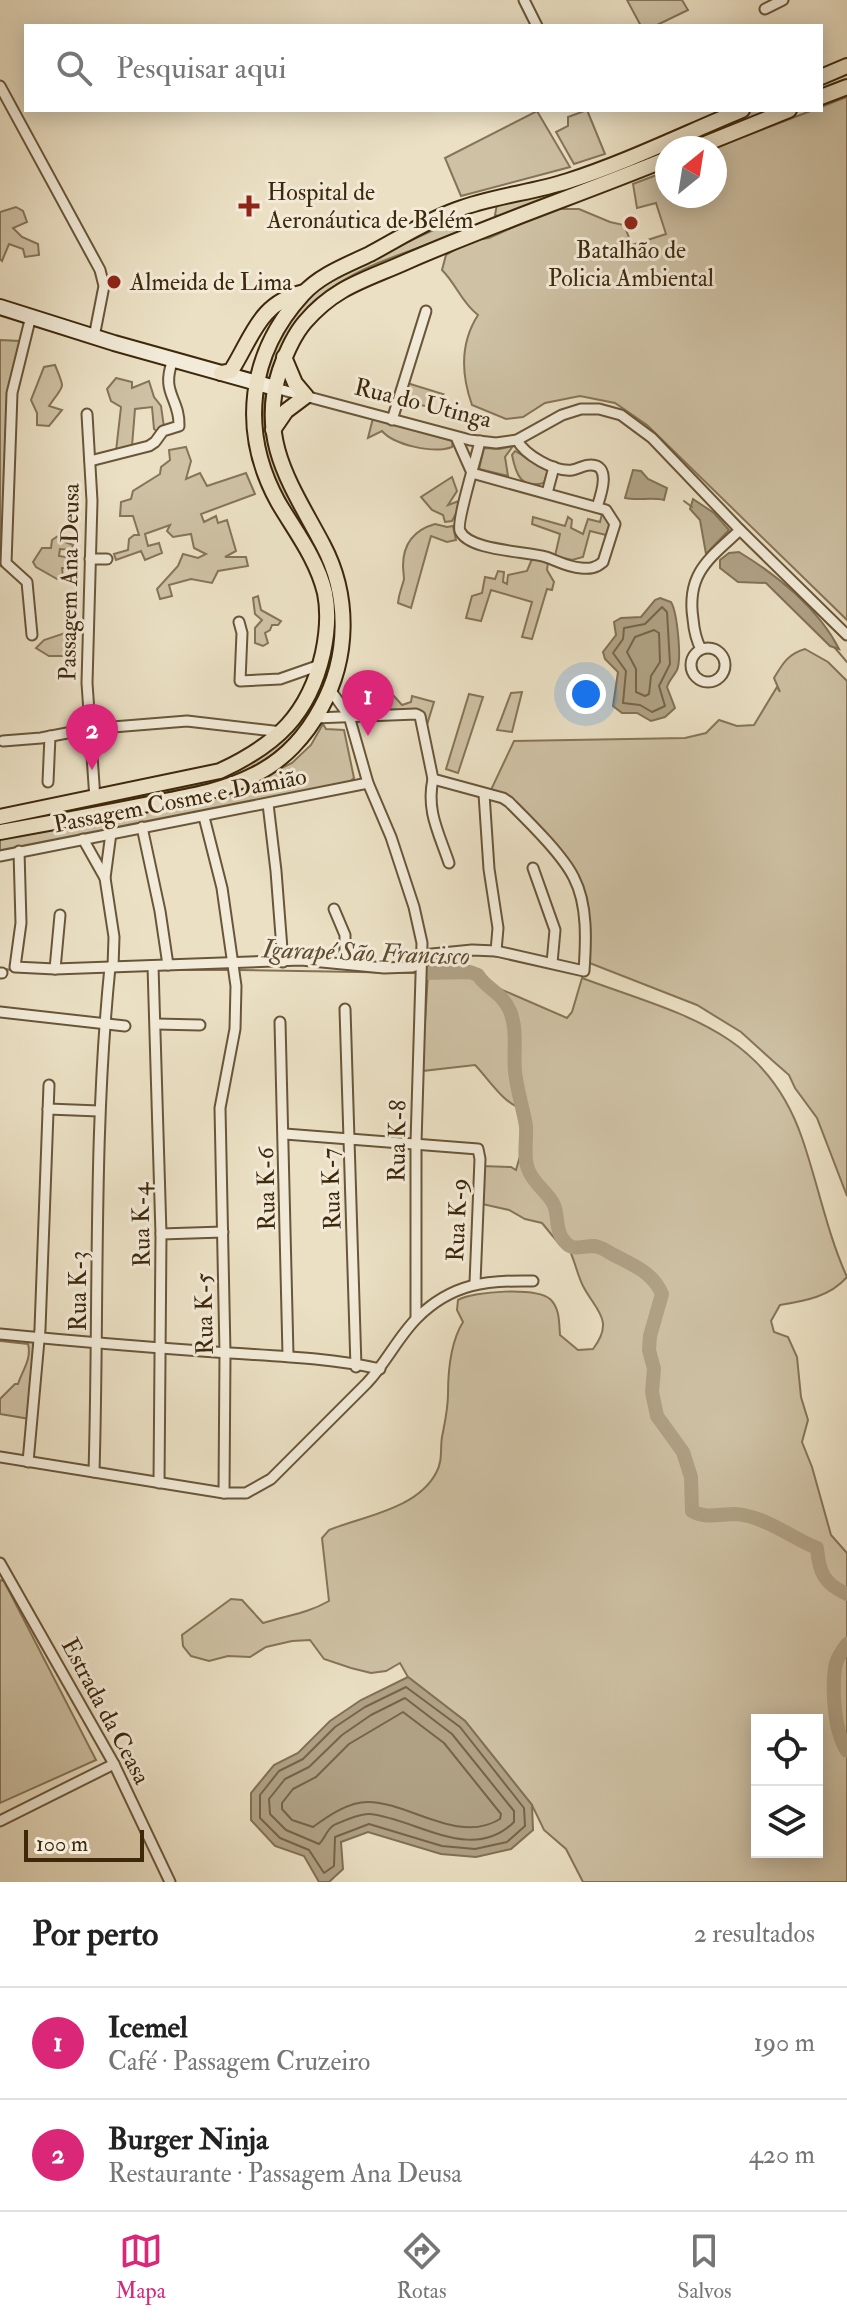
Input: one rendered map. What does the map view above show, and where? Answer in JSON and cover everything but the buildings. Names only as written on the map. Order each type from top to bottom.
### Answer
[{"type":"main road","points":[[823,76],[847,66]]},
{"type":"main road","points":[[823,96],[847,87]]},
{"type":"main road","points":[[0,817],[220,771],[252,757],[282,732],[304,705],[320,665],[327,624],[324,592],[312,560],[265,475],[256,433],[255,382],[268,347],[304,292],[324,277],[453,210],[570,180],[737,112]]},
{"type":"main road","points":[[725,136],[784,112]]},
{"type":"main road","points":[[0,832],[186,797],[232,785],[255,775],[295,744],[331,691],[343,635],[340,590],[325,547],[288,483],[277,453],[273,430],[275,388],[284,357],[303,324],[333,294],[466,236],[655,164]]},
{"type":"main road","points":[[499,198],[491,214],[493,219],[505,222]]},
{"type":"main road","points":[[453,210],[462,212],[471,220],[472,225],[466,236]]},
{"type":"main road","points":[[221,373],[238,371],[250,335],[268,312],[287,296],[304,292]]},
{"type":"main road","points":[[273,430],[286,411],[306,396],[295,383],[284,357]]},
{"type":"street","points":[[524,0],[536,24]]},
{"type":"street","points":[[765,9],[783,0]]},
{"type":"street","points":[[0,86],[100,270],[104,286],[94,337]]},
{"type":"street","points":[[0,307],[221,373]]},
{"type":"street","points":[[392,420],[426,311]]},
{"type":"street","points":[[31,316],[12,393],[6,563],[27,582],[32,635]]},
{"type":"street","points":[[90,461],[149,446],[163,431],[179,426],[167,382],[173,360]]},
{"type":"street","name":"Rua do Utinga","points":[[238,371],[255,382],[275,388],[456,437],[496,443],[517,440],[562,415],[581,409],[599,409],[621,415],[652,438],[847,635]]},
{"type":"street","name":"Passagem Ana Deusa","points":[[87,414],[90,461],[88,729],[95,799]]},
{"type":"street","points":[[456,437],[472,473]]},
{"type":"street","points":[[517,440],[520,446],[554,467],[572,470],[593,464],[602,469],[602,490],[597,507]]},
{"type":"street","points":[[472,473],[606,510],[615,524],[603,562],[596,567],[570,567],[547,557],[480,545],[462,535],[458,526],[480,441]]},
{"type":"street","points":[[547,493],[554,467]]},
{"type":"street","points":[[701,649],[691,609],[693,584],[706,561],[740,530]]},
{"type":"street","points":[[90,559],[107,559]]},
{"type":"street","points":[[239,622],[242,633],[240,681],[280,679],[320,665]]},
{"type":"street","name":"Rua K-8","points":[[331,691],[349,716],[368,783],[391,837],[414,907],[421,966],[416,1143],[416,1318]]},
{"type":"street","points":[[315,718],[412,713],[420,716],[433,779],[430,793],[432,818],[449,863]]},
{"type":"street","points":[[3,741],[88,729],[187,721],[282,732]]},
{"type":"street","points":[[48,782],[50,736]]},
{"type":"street","points":[[19,851],[21,923],[15,967],[154,969],[168,965],[233,968],[283,962],[412,967],[472,950],[496,951],[584,971],[584,918],[572,873],[509,802],[433,779]]},
{"type":"street","name":"Passagem Cosme e Damião","points":[[0,856],[368,783]]},
{"type":"street","points":[[484,794],[498,928],[496,951]]},
{"type":"street","points":[[268,804],[283,962]]},
{"type":"street","name":"Rua K-5","points":[[204,817],[222,888],[233,968],[235,1029],[223,1082],[220,1135],[225,1353],[224,1493]]},
{"type":"street","points":[[142,827],[168,965]]},
{"type":"street","points":[[105,878],[111,833]]},
{"type":"street","points":[[83,839],[105,878]]},
{"type":"street","points":[[533,868],[555,930],[552,963]]},
{"type":"street","name":"Rua K-3","points":[[94,1472],[99,1111],[104,1024],[114,937],[105,878]]},
{"type":"street","points":[[334,909],[345,935],[345,963]]},
{"type":"street","points":[[55,969],[60,915]]},
{"type":"street","name":"Rua K-4","points":[[154,969],[161,1234],[159,1483]]},
{"type":"street","name":"Rua K-7","points":[[345,1009],[354,1365]]},
{"type":"street","points":[[0,1012],[125,1026]]},
{"type":"street","name":"Rua K-6","points":[[280,1022],[288,1355]]},
{"type":"street","points":[[156,1024],[200,1025]]},
{"type":"street","points":[[28,1462],[40,1338],[49,1085]]},
{"type":"street","points":[[48,1109],[99,1111]]},
{"type":"street","points":[[285,1134],[416,1143]]},
{"type":"street","name":"Rua K-9","points":[[416,1143],[474,1148],[480,1152],[475,1283]]},
{"type":"street","points":[[161,1234],[223,1232]]},
{"type":"street","points":[[0,1457],[224,1493],[246,1493],[271,1479],[367,1383],[416,1318],[445,1297],[475,1283],[533,1281]]},
{"type":"street","points":[[0,1334],[225,1353],[288,1355],[380,1369]]},
{"type":"street","points":[[354,1365],[367,1383]]},
{"type":"street","name":"Estrada da Ceasa","points":[[0,1563],[114,1764],[170,1882]]},
{"type":"street","points":[[0,1821],[114,1764]]},
{"type":"shaded area","points":[[627,0],[682,0],[688,10],[659,24],[640,24]]},
{"type":"shaded area","points":[[847,97],[847,620],[647,425],[615,403],[580,396],[545,403],[523,417],[506,419],[472,405],[464,359],[468,337],[478,315],[442,270],[446,255],[469,241],[489,238],[554,209],[579,209],[624,225],[632,245],[666,234],[658,208],[727,208],[727,143],[808,112],[823,112],[823,106]]},
{"type":"shaded area","points":[[538,112],[570,167],[461,196],[445,158]]},
{"type":"shaded area","points":[[588,112],[605,154],[574,164],[556,132],[568,126],[568,117]]},
{"type":"shaded area","points":[[747,112],[766,112],[712,136],[691,136]]},
{"type":"shaded area","points":[[655,151],[655,161],[598,183],[597,176]]},
{"type":"shaded area","points":[[655,176],[655,203],[637,208],[633,184]]},
{"type":"shaded area","points":[[589,180],[591,186],[501,217],[495,215],[497,204],[542,196]]},
{"type":"shaded area","points":[[16,207],[23,211],[27,222],[13,228],[22,237],[38,244],[39,255],[25,257],[23,249],[9,244],[2,261],[0,212]]},
{"type":"shaded area","points":[[460,218],[466,226],[465,231],[371,266],[320,297],[299,319],[282,346],[268,381],[258,378],[297,306],[337,274]]},
{"type":"shaded area","points":[[0,340],[20,341],[9,395],[4,539],[0,567]]},
{"type":"shaded area","points":[[55,365],[62,387],[49,406],[62,410],[49,426],[37,425],[37,413],[31,400],[44,367]]},
{"type":"shaded area","points":[[116,378],[132,382],[132,388],[149,381],[154,397],[161,406],[164,427],[158,432],[154,429],[152,407],[135,409],[132,446],[116,451],[121,407],[111,401],[107,389]]},
{"type":"shaded area","points":[[407,383],[443,394],[425,406],[402,401]]},
{"type":"shaded area","points":[[258,391],[266,392],[264,418],[276,467],[323,556],[336,593],[336,651],[328,679],[314,709],[294,736],[268,758],[220,781],[0,827],[0,823],[220,776],[298,719],[331,616],[263,456]]},
{"type":"shaded area","points":[[373,418],[453,441],[452,447],[415,447],[395,440],[382,431],[368,438]]},
{"type":"shaded area","points":[[513,446],[505,457],[508,476],[479,469],[484,448]]},
{"type":"shaded area","points":[[186,447],[191,461],[186,479],[200,473],[207,486],[246,473],[255,494],[201,514],[204,522],[216,516],[218,523],[227,520],[236,551],[225,557],[246,557],[248,566],[218,571],[212,583],[191,579],[169,585],[172,596],[160,599],[157,589],[178,566],[183,554],[198,558],[206,554],[194,548],[191,534],[173,537],[167,531],[170,525],[145,534],[148,546],[159,543],[162,553],[145,560],[141,551],[116,560],[114,554],[128,550],[129,539],[139,535],[133,516],[120,516],[121,502],[131,499],[133,491],[160,474],[161,467],[170,460],[169,450]]},
{"type":"shaded area","points":[[515,451],[548,470],[544,483],[530,484],[521,479],[512,455]]},
{"type":"shaded area","points":[[452,477],[457,491],[448,505],[459,501],[459,508],[452,521],[445,522],[443,515],[432,510],[421,497]]},
{"type":"shaded area","points":[[602,514],[612,523],[610,536],[590,531],[583,557],[572,560],[555,556],[560,534],[532,524],[533,517],[565,526],[568,517],[572,520],[571,528],[583,534],[588,519],[600,522]]},
{"type":"shaded area","points":[[435,524],[453,526],[456,540],[447,542],[431,536],[411,608],[398,603],[404,579],[405,551],[416,534]]},
{"type":"shaded area","points":[[61,534],[65,542],[73,545],[72,550],[60,549],[59,556],[72,558],[72,568],[62,568],[63,577],[57,579],[33,562],[42,548],[51,548],[52,540]]},
{"type":"shaded area","points":[[532,559],[548,562],[547,570],[554,582],[552,590],[547,589],[532,639],[522,637],[532,602],[491,590],[481,621],[466,618],[472,596],[482,593],[485,577],[495,579],[498,571],[504,572],[503,582],[507,584],[508,575],[527,571]]},
{"type":"shaded area","points":[[258,596],[261,610],[281,621],[265,633],[268,643],[263,646],[255,643],[255,628],[262,620],[255,614],[253,598]]},
{"type":"shaded area","points":[[65,633],[70,637],[66,656],[49,656],[36,648],[44,640]]},
{"type":"shaded area","points":[[805,649],[828,662],[847,681],[847,1196],[817,1118],[789,1075],[741,1032],[697,1005],[587,962],[574,876],[511,801],[490,792],[514,741],[685,738],[706,733],[719,720],[737,726],[754,725],[777,687],[780,692],[774,678],[780,668],[790,656]]},
{"type":"shaded area","points":[[366,690],[393,695],[402,705],[411,702],[412,696],[434,702],[426,728],[417,709],[378,711],[355,708],[352,700],[355,694]]},
{"type":"shaded area","points":[[522,692],[512,732],[497,730],[511,693]]},
{"type":"shaded area","points":[[469,694],[483,697],[458,773],[446,769]]},
{"type":"shaded area","points":[[323,724],[326,729],[344,730],[354,778],[346,785],[0,854],[0,838],[233,792],[292,763],[311,745]]},
{"type":"shaded area","points":[[429,958],[567,1018],[572,1012],[582,978],[652,1003],[714,1031],[741,1049],[766,1072],[786,1101],[802,1138],[847,1277],[825,1294],[780,1305],[771,1321],[774,1332],[788,1337],[797,1357],[801,1397],[808,1420],[802,1442],[831,1535],[847,1553],[847,1882],[583,1882],[566,1849],[544,1830],[532,1805],[465,1721],[408,1677],[400,1663],[386,1671],[371,1673],[351,1668],[324,1659],[310,1640],[266,1647],[250,1657],[228,1656],[209,1661],[191,1656],[183,1646],[182,1635],[231,1599],[242,1600],[263,1623],[305,1612],[329,1601],[322,1538],[329,1530],[403,1503],[427,1485],[436,1473],[440,1460],[451,1357],[463,1322],[457,1310],[458,1300],[477,1294],[505,1292],[542,1295],[556,1307],[560,1335],[578,1350],[593,1349],[599,1339],[603,1330],[601,1316],[583,1286],[569,1249],[560,1245],[542,1223],[525,1219],[509,1210],[482,1204],[482,1166],[516,1170],[527,1132],[524,1109],[510,1103],[475,1065],[422,1071]]},
{"type":"shaded area","points":[[0,1336],[35,1340],[30,1419],[0,1414],[0,1399],[18,1384],[29,1349],[28,1344],[0,1341]]},
{"type":"shaded area","points":[[0,1580],[4,1581],[96,1760],[0,1803]]},
{"type":"water","points":[[633,470],[641,471],[648,479],[667,488],[664,500],[625,498]]},
{"type":"water","points":[[693,499],[714,513],[729,530],[706,554],[700,520],[690,509]]},
{"type":"water","points":[[739,552],[796,594],[831,634],[839,649],[830,646],[766,583],[738,582],[720,568],[720,560],[729,553]]},
{"type":"water","points":[[660,598],[671,602],[673,607],[679,656],[677,670],[667,687],[675,708],[665,717],[651,721],[637,713],[622,713],[613,706],[618,672],[605,659],[603,652],[616,635],[614,622],[621,618],[641,617]]},
{"type":"water","points":[[408,1677],[465,1721],[532,1805],[533,1830],[511,1849],[476,1857],[441,1854],[368,1832],[341,1842],[343,1869],[329,1882],[319,1882],[304,1856],[275,1846],[251,1820],[251,1793],[274,1765],[298,1753],[330,1721],[361,1700]]},
{"type":"waterway","points":[[684,501],[692,507]]},
{"type":"waterway","points":[[835,648],[847,662]]},
{"type":"waterway","name":"Igarapé São Francisco","points":[[0,968],[11,970]]},
{"type":"waterway","name":"Igarapé São Francisco","points":[[157,970],[231,970]]},
{"type":"waterway","name":"Igarapé São Francisco","points":[[237,970],[418,973]]},
{"type":"waterway","name":"Igarapé São Francisco","points":[[424,973],[470,972],[478,975],[507,1005],[514,1026],[515,1072],[526,1126],[527,1164],[533,1179],[553,1203],[560,1234],[573,1247],[594,1246],[637,1267],[654,1281],[662,1294],[650,1336],[649,1350],[654,1369],[652,1392],[657,1416],[683,1452],[691,1477],[692,1511],[757,1519],[817,1548],[824,1576],[847,1594]]},
{"type":"waterway","name":"Igarapé São Francisco","points":[[847,1644],[836,1665],[834,1688],[837,1722],[847,1751]]},
{"type":"place","name":"Hospital de Aeronáutica de Belém","points":[[249,206]]},
{"type":"place","name":"Batalhão de Policia Ambiental","points":[[631,223]]},
{"type":"place","name":"Almeida de Lima","points":[[114,282]]},
{"type":"place","name":"Icemel","points":[[368,736]]},
{"type":"place","name":"Burger Ninja","points":[[92,770]]}]
